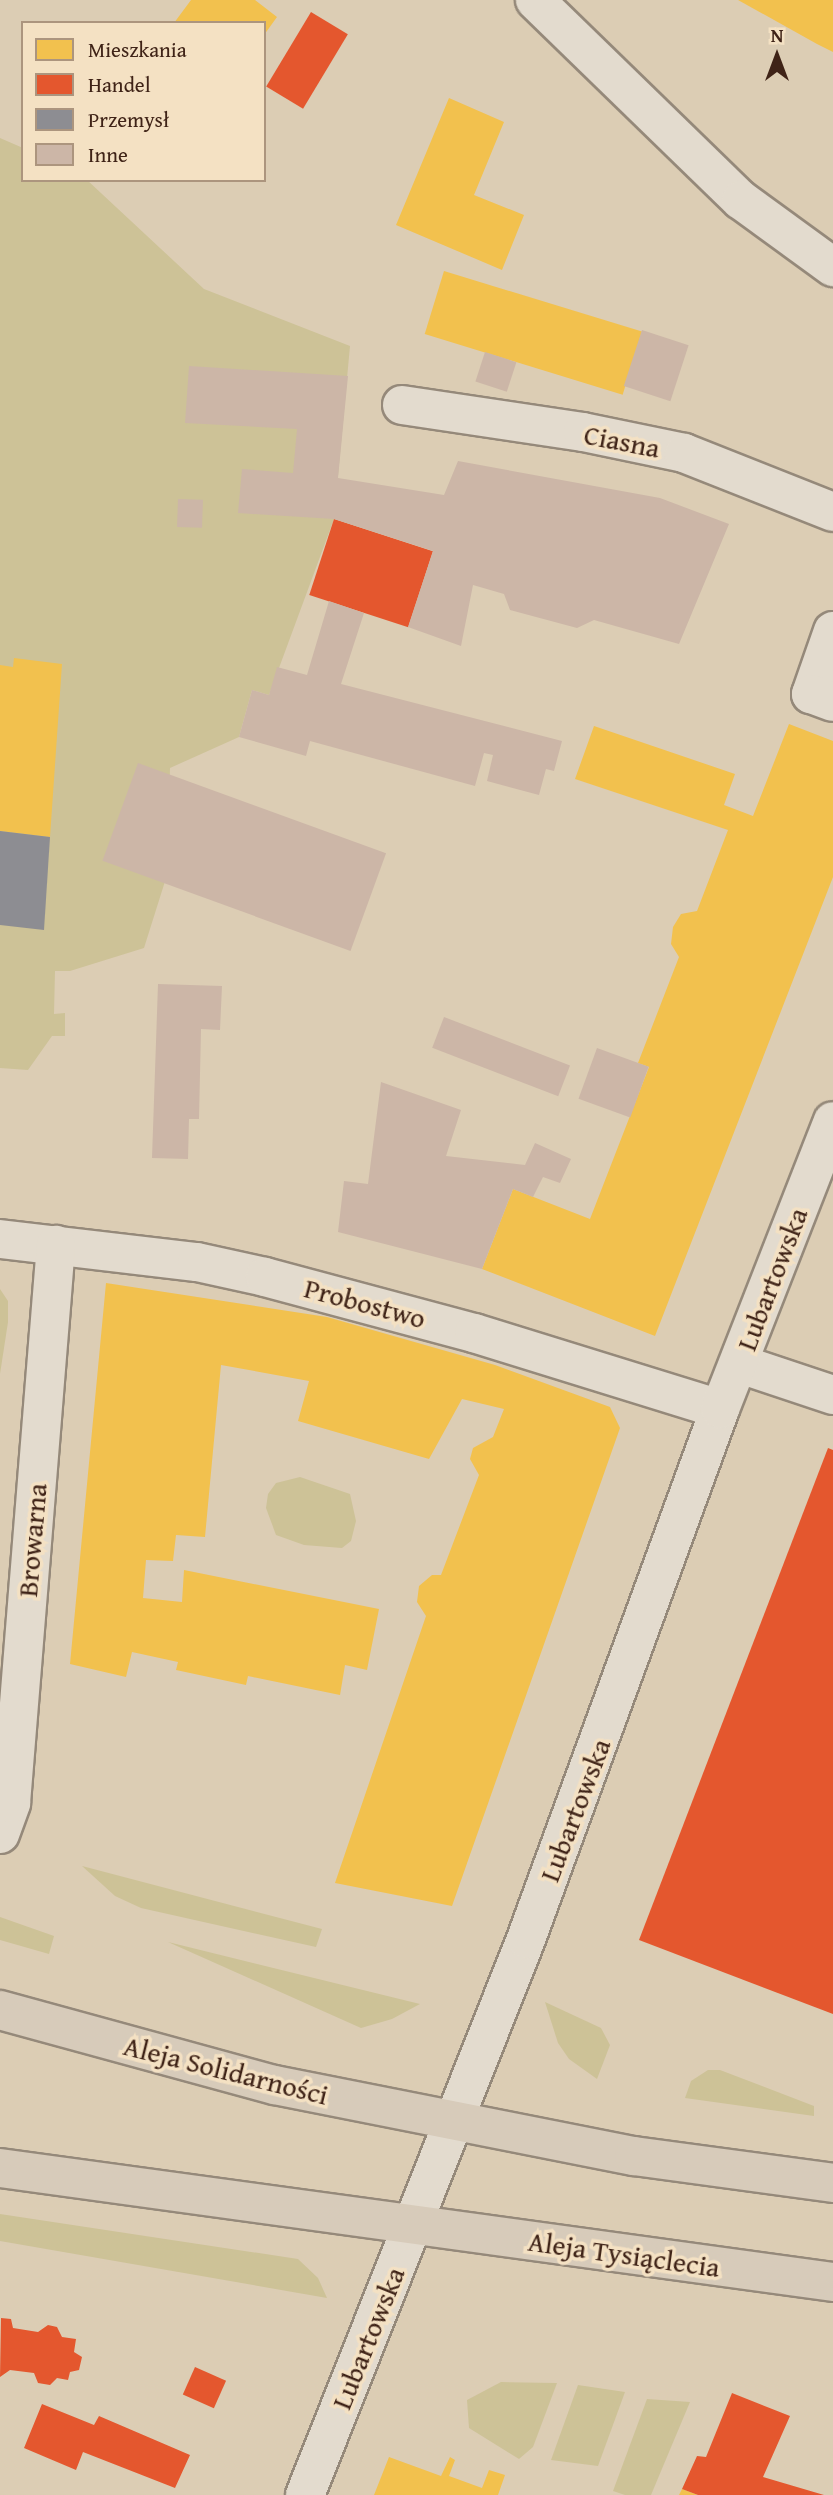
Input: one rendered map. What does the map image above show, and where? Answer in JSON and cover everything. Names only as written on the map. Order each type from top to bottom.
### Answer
[{"type":"main road","name":"Aleja Solidarności","points":[[3,2013],[275,2085],[455,2121]]},
{"type":"main road","points":[[455,2121],[634,2156],[833,2183]]},
{"type":"main road","points":[[0,2168],[415,2227]]},
{"type":"main road","name":"Aleja Tysiąclecia","points":[[415,2227],[833,2282]]},
{"type":"street","points":[[534,0],[741,200],[833,267]]},
{"type":"street","name":"Ciasna","points":[[402,405],[583,432],[684,453],[833,512]]},
{"type":"street","points":[[833,631],[811,694],[833,702]]},
{"type":"street","name":"Lubartowska","points":[[305,2495],[415,2227],[613,1711],[720,1409],[740,1364],[833,1121]]},
{"type":"street","name":"Probostwo","points":[[0,1239],[197,1262],[265,1277],[474,1332],[720,1409]]},
{"type":"street","name":"Browarna","points":[[0,1833],[11,1803],[56,1245]]},
{"type":"street","points":[[740,1364],[833,1395]]},
{"type":"shaded area","points":[[0,138],[21,147],[21,182],[89,182],[204,289],[350,346],[334,519],[269,695],[252,690],[239,737],[170,768],[167,875],[144,948],[70,971],[55,971],[54,1014],[65,1013],[65,1036],[52,1036],[28,1070],[0,1068]]},
{"type":"shaded area","points":[[0,1289],[8,1301],[8,1322],[0,1374]]},
{"type":"shaded area","points":[[300,1477],[350,1494],[356,1521],[351,1541],[342,1548],[304,1545],[276,1535],[266,1508],[268,1494],[276,1483]]},
{"type":"shaded area","points":[[82,1866],[322,1929],[316,1947],[141,1908],[115,1896]]},
{"type":"shaded area","points":[[0,1917],[54,1936],[49,1954],[0,1940]]},
{"type":"shaded area","points":[[168,1942],[420,2004],[392,2019],[361,2028]]},
{"type":"shaded area","points":[[545,2002],[601,2028],[610,2045],[597,2079],[569,2059],[558,2043]]},
{"type":"shaded area","points":[[708,2070],[720,2070],[814,2106],[814,2116],[685,2098],[691,2081]]},
{"type":"shaded area","points":[[0,2214],[298,2259],[318,2278],[327,2298],[0,2241]]},
{"type":"shaded area","points":[[501,2382],[557,2383],[533,2447],[519,2459],[469,2428],[467,2400]]},
{"type":"shaded area","points":[[578,2385],[625,2392],[598,2466],[551,2460]]},
{"type":"shaded area","points":[[647,2399],[690,2402],[651,2495],[625,2495],[613,2491]]},
{"type":"building: Mieszkania","points":[[191,0],[255,0],[277,17],[266,32],[266,21],[175,21]]},
{"type":"building: Mieszkania","points":[[738,0],[833,0],[833,52],[817,44]]},
{"type":"building: Mieszkania","points":[[449,98],[504,122],[474,195],[524,215],[502,270],[396,225]]},
{"type":"building: Mieszkania","points":[[444,271],[642,332],[623,395],[425,334]]},
{"type":"building: Mieszkania","points":[[14,658],[62,664],[50,837],[0,831],[0,665],[13,667]]},
{"type":"building: Mieszkania","points":[[789,724],[833,741],[833,877],[655,1336],[482,1269],[513,1189],[590,1219],[649,1067],[638,1063],[679,957],[671,944],[673,927],[681,914],[697,911],[728,830],[575,779],[594,726],[735,774],[724,805],[753,816]]},
{"type":"building: Mieszkania","points":[[106,1283],[327,1317],[495,1365],[610,1407],[620,1428],[452,1906],[335,1883],[426,1616],[417,1602],[419,1586],[432,1575],[441,1575],[479,1475],[470,1459],[473,1448],[493,1437],[504,1409],[462,1399],[429,1459],[298,1421],[309,1381],[221,1365],[205,1537],[176,1535],[173,1561],[146,1560],[143,1598],[182,1602],[184,1570],[379,1609],[367,1670],[345,1665],[340,1695],[248,1676],[246,1685],[176,1670],[178,1662],[132,1652],[126,1677],[70,1664]]},
{"type":"building: Mieszkania","points":[[389,2457],[441,2476],[450,2457],[455,2460],[449,2476],[482,2488],[489,2470],[505,2475],[498,2495],[374,2495]]},
{"type":"building: Mieszkania","points":[[682,2489],[698,2495],[679,2495]]},
{"type":"building: Handel","points":[[311,12],[348,34],[303,109],[266,87]]},
{"type":"building: Handel","points":[[334,519],[433,551],[408,627],[309,595]]},
{"type":"building: Handel","points":[[828,1448],[833,1450],[833,2014],[639,1940]]},
{"type":"building: Handel","points":[[1,2318],[11,2319],[13,2328],[38,2332],[48,2325],[57,2327],[62,2337],[76,2339],[74,2352],[82,2357],[79,2370],[70,2372],[68,2380],[57,2378],[50,2385],[38,2383],[34,2373],[10,2370],[0,2377]]},
{"type":"building: Handel","points":[[195,2367],[226,2381],[214,2408],[183,2394]]},
{"type":"building: Handel","points":[[732,2393],[790,2416],[763,2477],[824,2495],[698,2495],[682,2489],[697,2456],[706,2457]]},
{"type":"building: Handel","points":[[42,2404],[94,2425],[99,2416],[190,2455],[175,2488],[83,2452],[76,2470],[24,2448]]},
{"type":"building: Przemysł","points":[[0,831],[50,837],[44,930],[0,925]]},
{"type":"building: Inne","points":[[642,330],[689,345],[670,401],[624,386]]},
{"type":"building: Inne","points":[[485,352],[516,362],[507,392],[475,381]]},
{"type":"building: Inne","points":[[189,366],[348,376],[338,478],[444,495],[458,461],[660,498],[729,524],[679,644],[594,620],[577,628],[510,610],[504,594],[473,585],[461,646],[408,627],[433,551],[334,519],[238,513],[242,469],[293,473],[297,429],[185,423]]},
{"type":"building: Inne","points":[[178,499],[203,500],[202,528],[177,527]]},
{"type":"building: Inne","points":[[329,601],[364,613],[341,684],[562,741],[554,771],[546,769],[539,795],[487,781],[493,755],[484,753],[475,786],[310,741],[306,756],[239,737],[252,690],[269,695],[277,667],[307,675]]},
{"type":"building: Inne","points":[[138,763],[386,853],[351,951],[102,861]]},
{"type":"building: Inne","points":[[158,984],[222,986],[220,1030],[201,1029],[199,1119],[189,1119],[188,1159],[152,1158]]},
{"type":"building: Inne","points":[[444,1017],[570,1065],[558,1096],[432,1048]]},
{"type":"building: Inne","points":[[597,1048],[649,1067],[630,1118],[579,1099]]},
{"type":"building: Inne","points":[[381,1082],[461,1110],[446,1156],[525,1165],[535,1143],[571,1159],[560,1183],[543,1177],[533,1197],[513,1189],[482,1269],[338,1232],[344,1181],[368,1184]]}]
